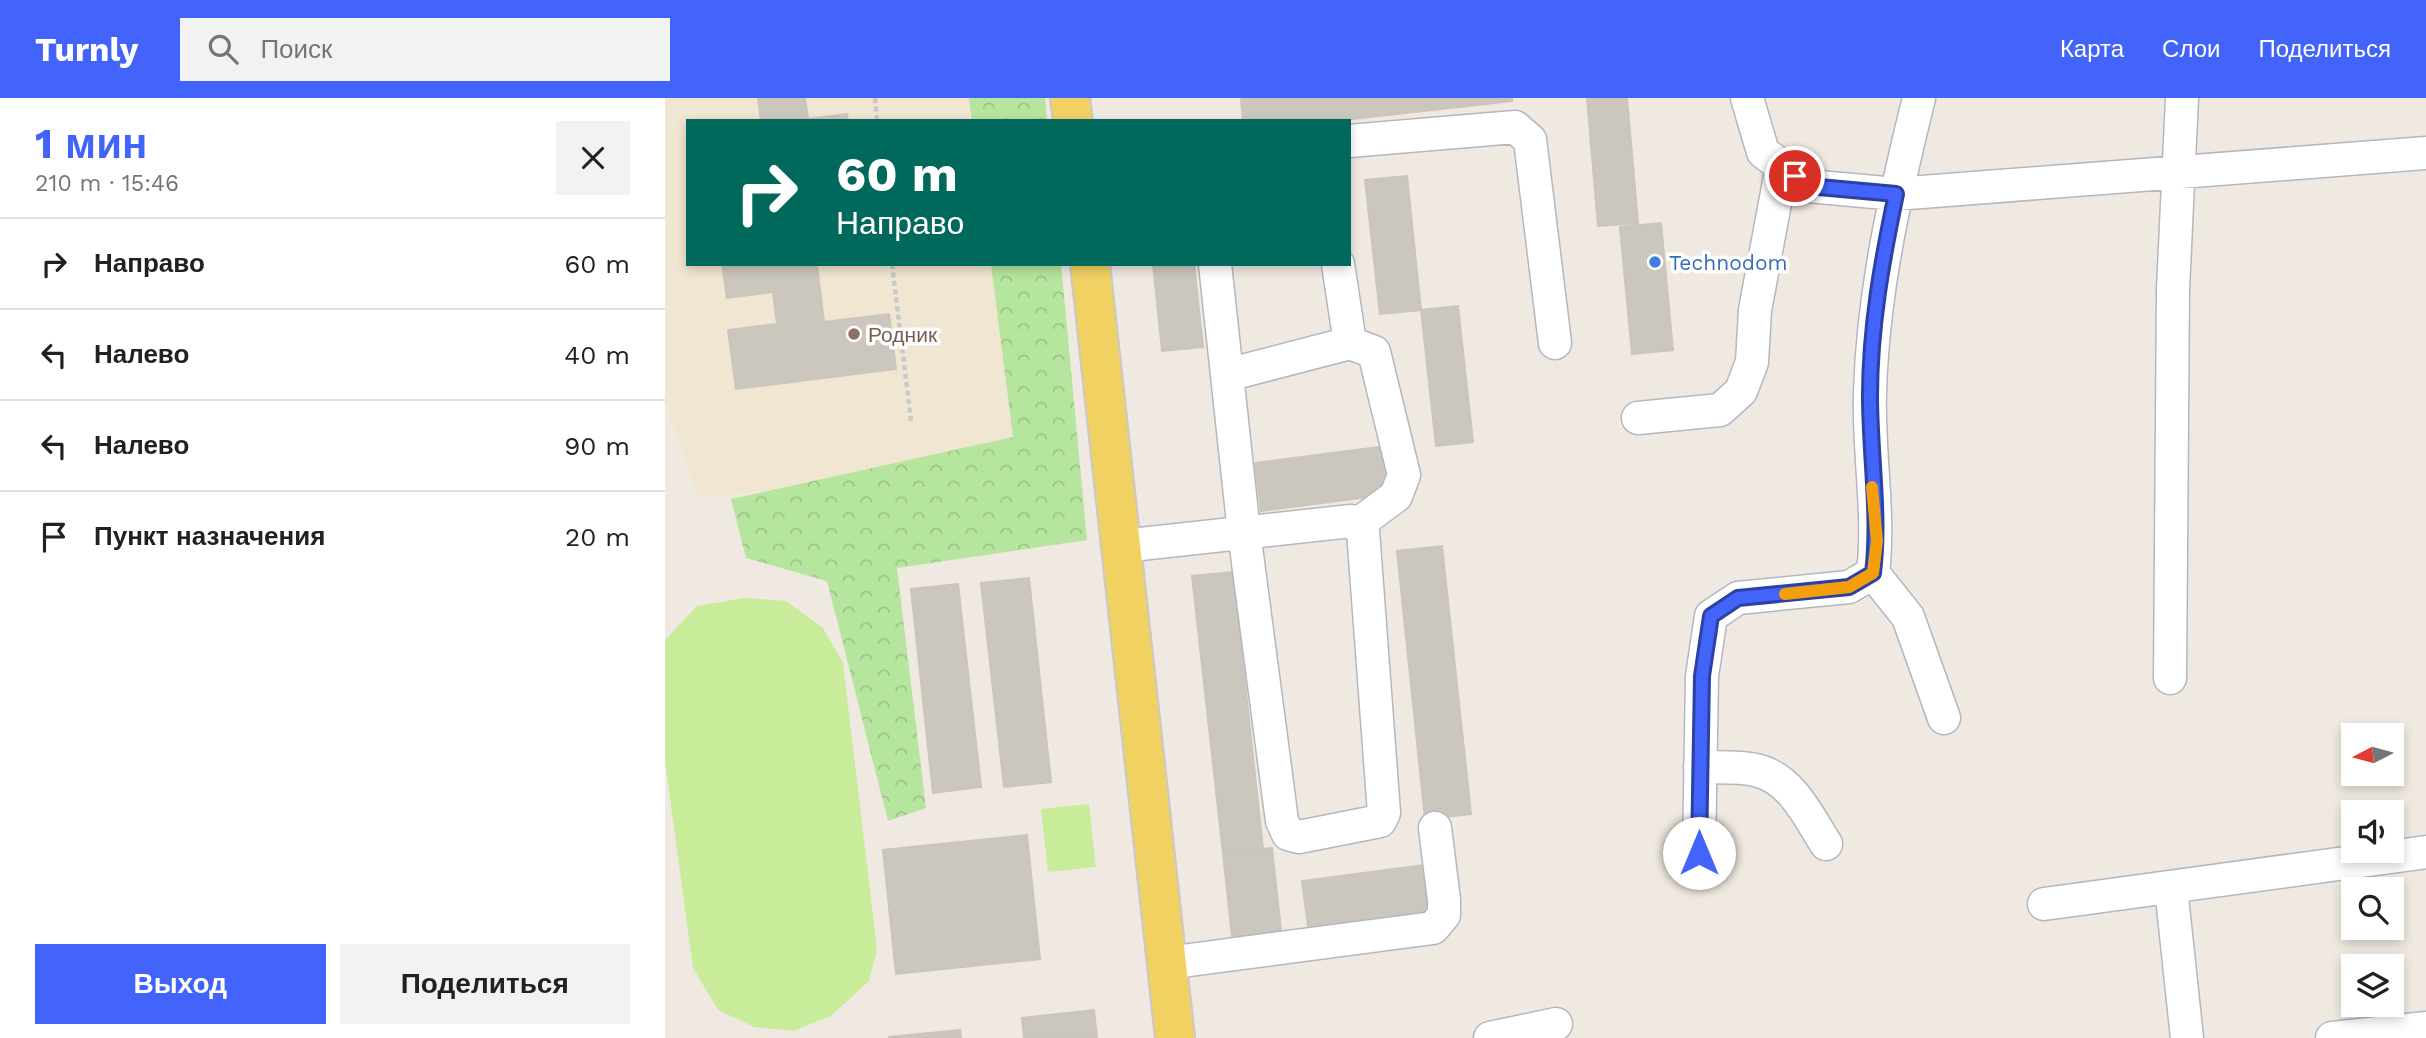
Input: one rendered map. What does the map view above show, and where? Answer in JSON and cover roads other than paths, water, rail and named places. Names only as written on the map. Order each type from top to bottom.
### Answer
[{"type":"main road","points":[[1069,98],[1073,119]]},
{"type":"main road","points":[[1090,266],[1175,1038]]},
{"type":"street","points":[[1747,98],[1762,152],[1808,186],[1896,194],[2426,153]]},
{"type":"street","points":[[1919,98],[1896,194],[1876,298],[1870,393],[1877,541],[1873,573],[1908,617],[1944,718]]},
{"type":"street","points":[[2170,678],[2173,289],[2182,98]]},
{"type":"street","points":[[1351,141],[1515,127],[1524,132],[1530,140],[1555,344]]},
{"type":"street","points":[[1638,418],[1720,410],[1741,391],[1752,362],[1755,310],[1781,166]]},
{"type":"street","points":[[1122,546],[1244,532],[1351,521],[1358,524],[1363,531],[1384,813],[1380,821],[1372,825],[1299,837],[1288,834],[1282,821],[1244,532],[1215,266]]},
{"type":"street","points":[[1338,266],[1350,343]]},
{"type":"street","points":[[1227,375],[1350,343],[1374,352],[1403,475],[1396,496],[1358,524]]},
{"type":"street","points":[[1699,853],[1702,676],[1711,616],[1738,598],[1849,587],[1873,573]]},
{"type":"street","points":[[1700,767],[1755,769],[1772,776],[1791,790],[1826,844]]},
{"type":"street","points":[[1167,963],[1433,928],[1444,915],[1435,828]]},
{"type":"street","points":[[2043,904],[2426,852]]},
{"type":"street","points":[[2171,888],[2187,1038]]},
{"type":"street","points":[[1490,1038],[1556,1024]]},
{"type":"street","points":[[2332,1038],[2426,1028]]},
{"type":"place","name":"Technodom","points":[[1655,262]]},
{"type":"place","name":"Родник","points":[[854,334]]}]
